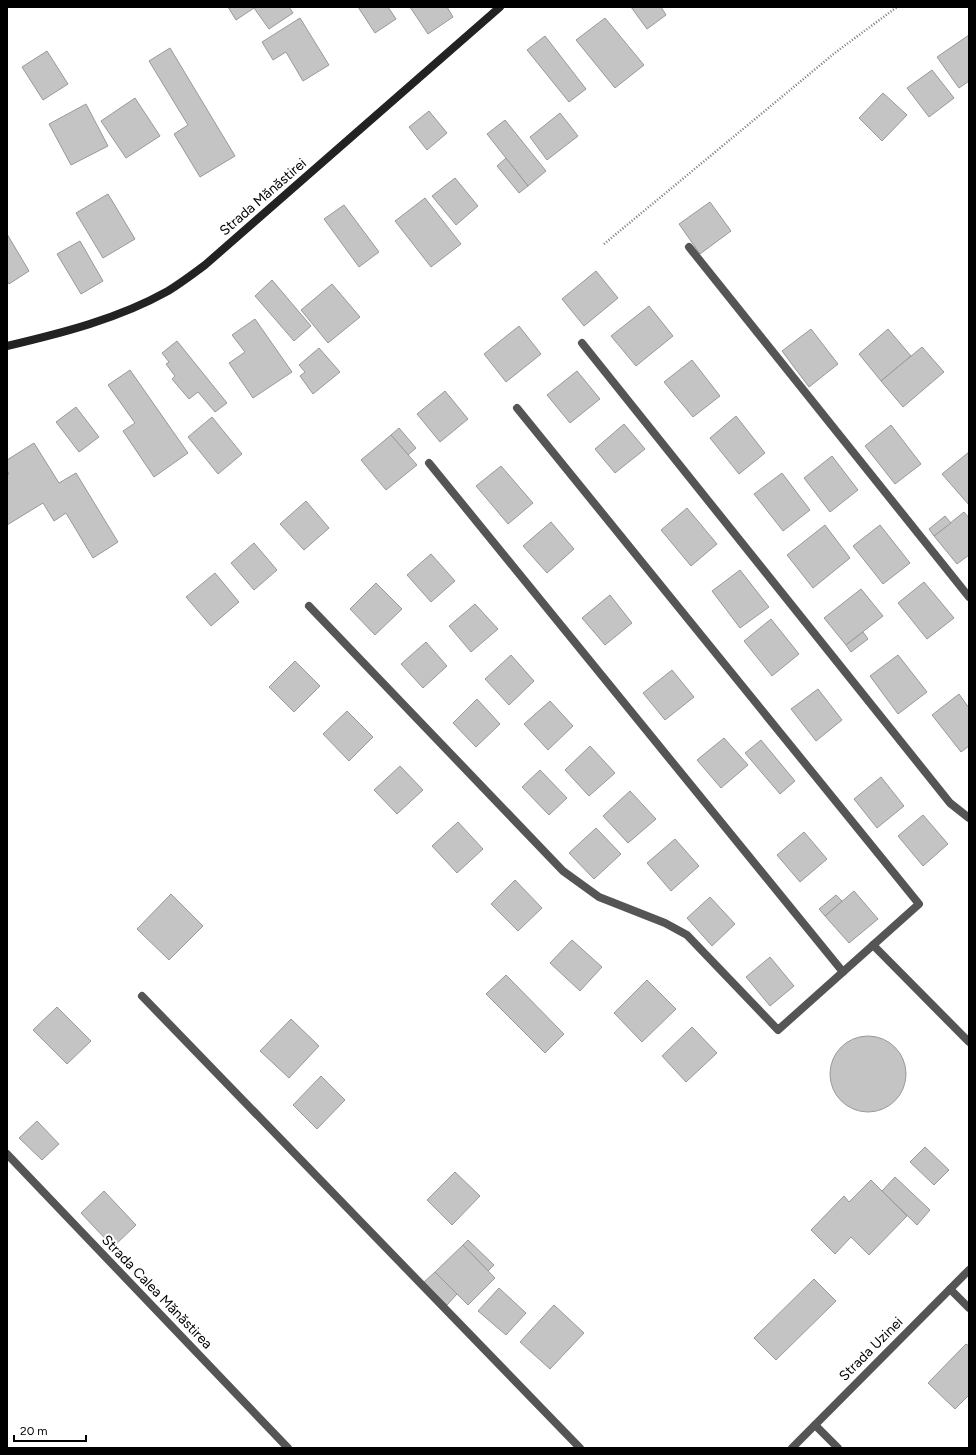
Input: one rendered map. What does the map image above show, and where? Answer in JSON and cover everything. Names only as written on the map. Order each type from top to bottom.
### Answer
[{"type":"street","name":"Strada Mănăstirei","points":[[7,346],[81,327],[121,312],[163,293],[190,276],[211,260],[500,7]]},
{"type":"street","points":[[688,247],[969,597]]},
{"type":"street","points":[[582,343],[950,802],[969,818]]},
{"type":"street","points":[[309,606],[563,871],[599,897],[665,923],[687,935],[778,1030],[919,904],[517,408]]},
{"type":"street","points":[[429,463],[843,972]]},
{"type":"street","points":[[873,945],[969,1042]]},
{"type":"street","points":[[142,996],[580,1448]]},
{"type":"street","name":"Strada Calea Mănăstirea","points":[[7,1154],[288,1448]]},
{"type":"street","name":"Strada Uzinei","points":[[792,1448],[969,1270]]},
{"type":"street","points":[[950,1289],[969,1308]]},
{"type":"street","points":[[815,1425],[838,1448]]},
{"type":"path","points":[[604,244],[836,52],[897,7]]},
{"type":"building","points":[[228,7],[289,7],[293,13],[269,29],[254,8],[236,20]]},
{"type":"building","points":[[358,7],[388,7],[396,19],[375,33]]},
{"type":"building","points":[[410,7],[447,7],[453,17],[428,34]]},
{"type":"building","points":[[631,7],[661,7],[666,15],[647,29]]},
{"type":"building","points":[[300,18],[329,65],[303,81],[286,52],[273,60],[262,42]]},
{"type":"building","points":[[605,18],[644,65],[615,88],[576,40]]},
{"type":"building","points":[[969,35],[969,81],[959,88],[937,57]]},
{"type":"building","points":[[545,36],[586,89],[569,102],[527,50]]},
{"type":"building","points":[[170,48],[235,156],[200,177],[174,134],[188,125],[149,61]]},
{"type":"building","points":[[47,51],[68,84],[43,100],[22,67]]},
{"type":"building","points":[[932,70],[954,98],[929,117],[907,88]]},
{"type":"building","points":[[883,93],[907,115],[882,141],[859,118]]},
{"type":"building","points":[[135,98],[160,136],[126,158],[101,121]]},
{"type":"building","points":[[86,104],[108,146],[71,165],[49,124]]},
{"type":"building","points":[[429,111],[447,133],[427,150],[409,127]]},
{"type":"building","points":[[560,113],[578,136],[547,160],[530,137]]},
{"type":"building","points":[[505,120],[546,171],[528,186],[487,134]]},
{"type":"building","points":[[506,158],[528,186],[519,193],[497,166]]},
{"type":"building","points":[[455,178],[478,206],[456,225],[432,196]]},
{"type":"building","points":[[108,194],[135,239],[103,258],[76,213]]},
{"type":"building","points":[[425,198],[461,244],[431,267],[395,221]]},
{"type":"building","points":[[710,202],[731,231],[700,254],[679,224]]},
{"type":"building","points":[[344,205],[379,252],[359,267],[324,219]]},
{"type":"building","points":[[7,234],[29,271],[9,284],[7,281]]},
{"type":"building","points":[[80,241],[103,281],[81,294],[57,254]]},
{"type":"building","points":[[596,271],[618,298],[584,326],[562,299]]},
{"type":"building","points":[[272,280],[311,326],[294,341],[255,296]]},
{"type":"building","points":[[332,284],[360,317],[328,343],[301,310]]},
{"type":"building","points":[[649,306],[673,336],[636,366],[611,336]]},
{"type":"building","points":[[255,319],[292,372],[253,398],[229,363],[245,352],[232,335]]},
{"type":"building","points":[[519,326],[541,354],[506,382],[484,354]]},
{"type":"building","points":[[811,329],[838,364],[809,387],[782,351]]},
{"type":"building","points":[[888,329],[911,356],[881,381],[859,354]]},
{"type":"building","points":[[177,341],[227,403],[215,412],[198,392],[189,399],[172,379],[175,376],[166,364],[169,362],[162,353]]},
{"type":"building","points":[[922,347],[944,372],[903,407],[881,381]]},
{"type":"building","points":[[319,348],[340,372],[313,394],[300,376],[305,372],[299,365]]},
{"type":"building","points":[[692,360],[720,396],[693,417],[664,382]]},
{"type":"building","points":[[130,370],[188,453],[154,477],[123,431],[135,423],[108,385]]},
{"type":"building","points":[[577,371],[600,399],[570,423],[547,395]]},
{"type":"building","points":[[445,391],[468,419],[440,442],[417,414]]},
{"type":"building","points":[[76,407],[99,437],[79,452],[56,422]]},
{"type":"building","points":[[736,416],[765,453],[739,474],[710,438]]},
{"type":"building","points":[[212,417],[242,454],[218,474],[188,437]]},
{"type":"building","points":[[624,424],[645,449],[615,473],[595,449]]},
{"type":"building","points":[[891,425],[921,464],[895,484],[865,446]]},
{"type":"building","points":[[399,428],[416,448],[408,455],[391,435]]},
{"type":"building","points":[[391,435],[417,465],[386,490],[361,460]]},
{"type":"building","points":[[34,443],[59,483],[76,473],[118,542],[93,558],[66,513],[54,521],[43,503],[7,525],[7,475],[9,474],[7,470],[7,460]]},
{"type":"building","points":[[969,452],[969,505],[942,474]]},
{"type":"building","points":[[832,456],[858,490],[830,512],[804,478]]},
{"type":"building","points":[[501,466],[533,503],[508,524],[476,486]]},
{"type":"building","points":[[782,473],[810,510],[783,531],[754,494]]},
{"type":"building","points":[[306,501],[329,528],[304,550],[280,524]]},
{"type":"building","points":[[687,508],[717,544],[691,566],[661,530]]},
{"type":"building","points":[[964,512],[969,518],[969,555],[957,564],[934,536]]},
{"type":"building","points":[[945,516],[951,523],[934,536],[929,529]]},
{"type":"building","points":[[551,522],[574,549],[547,573],[523,546]]},
{"type":"building","points":[[825,525],[850,558],[813,588],[787,555]]},
{"type":"building","points":[[880,525],[910,563],[883,584],[853,546]]},
{"type":"building","points":[[254,543],[277,570],[254,590],[231,563]]},
{"type":"building","points":[[431,554],[455,581],[431,602],[407,575]]},
{"type":"building","points":[[740,570],[769,607],[740,628],[712,591]]},
{"type":"building","points":[[215,573],[239,602],[211,626],[186,597]]},
{"type":"building","points":[[924,582],[954,618],[927,639],[898,603]]},
{"type":"building","points":[[376,583],[402,609],[375,635],[350,609]]},
{"type":"building","points":[[861,589],[883,616],[846,645],[824,618]]},
{"type":"building","points":[[610,595],[632,623],[605,645],[582,618]]},
{"type":"building","points":[[475,604],[498,629],[471,652],[449,626]]},
{"type":"building","points":[[771,619],[799,654],[772,676],[744,641]]},
{"type":"building","points":[[863,632],[868,639],[851,652],[846,645]]},
{"type":"building","points":[[426,642],[447,666],[423,688],[401,664]]},
{"type":"building","points":[[511,655],[534,681],[509,705],[485,679]]},
{"type":"building","points":[[898,655],[927,692],[898,714],[870,676]]},
{"type":"building","points":[[295,661],[320,686],[294,712],[269,687]]},
{"type":"building","points":[[672,670],[694,697],[665,720],[643,693]]},
{"type":"building","points":[[818,689],[842,720],[816,741],[791,709]]},
{"type":"building","points":[[959,694],[969,708],[969,746],[961,752],[932,715]]},
{"type":"building","points":[[477,699],[500,724],[476,747],[453,723]]},
{"type":"building","points":[[550,701],[573,726],[548,750],[524,724]]},
{"type":"building","points":[[347,711],[373,737],[349,761],[323,734]]},
{"type":"building","points":[[724,738],[748,765],[721,788],[697,760]]},
{"type":"building","points":[[761,740],[795,781],[780,794],[745,753]]},
{"type":"building","points":[[590,746],[615,773],[589,796],[565,770]]},
{"type":"building","points":[[400,766],[423,790],[397,814],[374,790]]},
{"type":"building","points":[[540,770],[567,798],[549,815],[522,787]]},
{"type":"building","points":[[881,777],[904,806],[877,828],[854,799]]},
{"type":"building","points":[[630,791],[656,819],[628,843],[603,816]]},
{"type":"building","points":[[923,815],[948,844],[923,866],[898,836]]},
{"type":"building","points":[[458,822],[483,849],[457,873],[432,846]]},
{"type":"building","points":[[596,828],[621,854],[594,879],[569,853]]},
{"type":"building","points":[[804,832],[827,859],[800,882],[777,855]]},
{"type":"building","points":[[675,839],[699,866],[671,891],[647,863]]},
{"type":"building","points":[[515,880],[542,908],[518,931],[491,904]]},
{"type":"building","points":[[854,891],[878,919],[849,943],[825,916]]},
{"type":"building","points":[[171,894],[203,926],[169,960],[137,929]]},
{"type":"building","points":[[836,895],[842,901],[825,916],[819,909]]},
{"type":"building","points":[[710,897],[735,924],[712,946],[687,918]]},
{"type":"building","points":[[572,940],[602,967],[580,991],[550,963]]},
{"type":"building","points":[[770,957],[794,986],[770,1006],[746,977]]},
{"type":"building","points":[[506,975],[564,1034],[545,1053],[486,994]]},
{"type":"building","points":[[647,980],[676,1009],[642,1042],[614,1013]]},
{"type":"building","points":[[57,1007],[91,1041],[67,1064],[33,1030]]},
{"type":"building","points":[[291,1019],[319,1046],[289,1078],[260,1051]]},
{"type":"building","points":[[692,1027],[717,1053],[686,1082],[662,1056]]},
{"type":"building","points":[[868,1036],[882,1039],[895,1047],[903,1060],[906,1074],[903,1088],[895,1101],[882,1109],[868,1112],[854,1109],[841,1101],[833,1088],[830,1074],[833,1060],[841,1047],[854,1039]]},
{"type":"building","points":[[321,1076],[345,1100],[317,1129],[293,1105]]},
{"type":"building","points":[[37,1121],[59,1144],[42,1160],[19,1138]]},
{"type":"building","points":[[925,1147],[949,1170],[934,1185],[910,1162]]},
{"type":"building","points":[[455,1172],[480,1196],[452,1225],[427,1200]]},
{"type":"building","points":[[895,1177],[930,1210],[917,1225],[882,1191]]},
{"type":"building","points":[[871,1180],[907,1216],[869,1255],[851,1237],[835,1254],[811,1230],[844,1196],[849,1202]]},
{"type":"building","points":[[104,1191],[136,1225],[113,1247],[81,1213]]},
{"type":"building","points":[[468,1240],[494,1265],[488,1271],[463,1245]]},
{"type":"building","points":[[463,1245],[495,1278],[468,1305],[435,1272]]},
{"type":"building","points":[[435,1272],[457,1294],[447,1305],[424,1282]]},
{"type":"building","points":[[814,1279],[836,1301],[776,1360],[754,1338]]},
{"type":"building","points":[[499,1288],[526,1313],[506,1335],[478,1311]]},
{"type":"building","points":[[554,1305],[584,1333],[550,1369],[520,1342]]},
{"type":"building","points":[[966,1344],[969,1346],[969,1395],[955,1409],[928,1383]]}]
